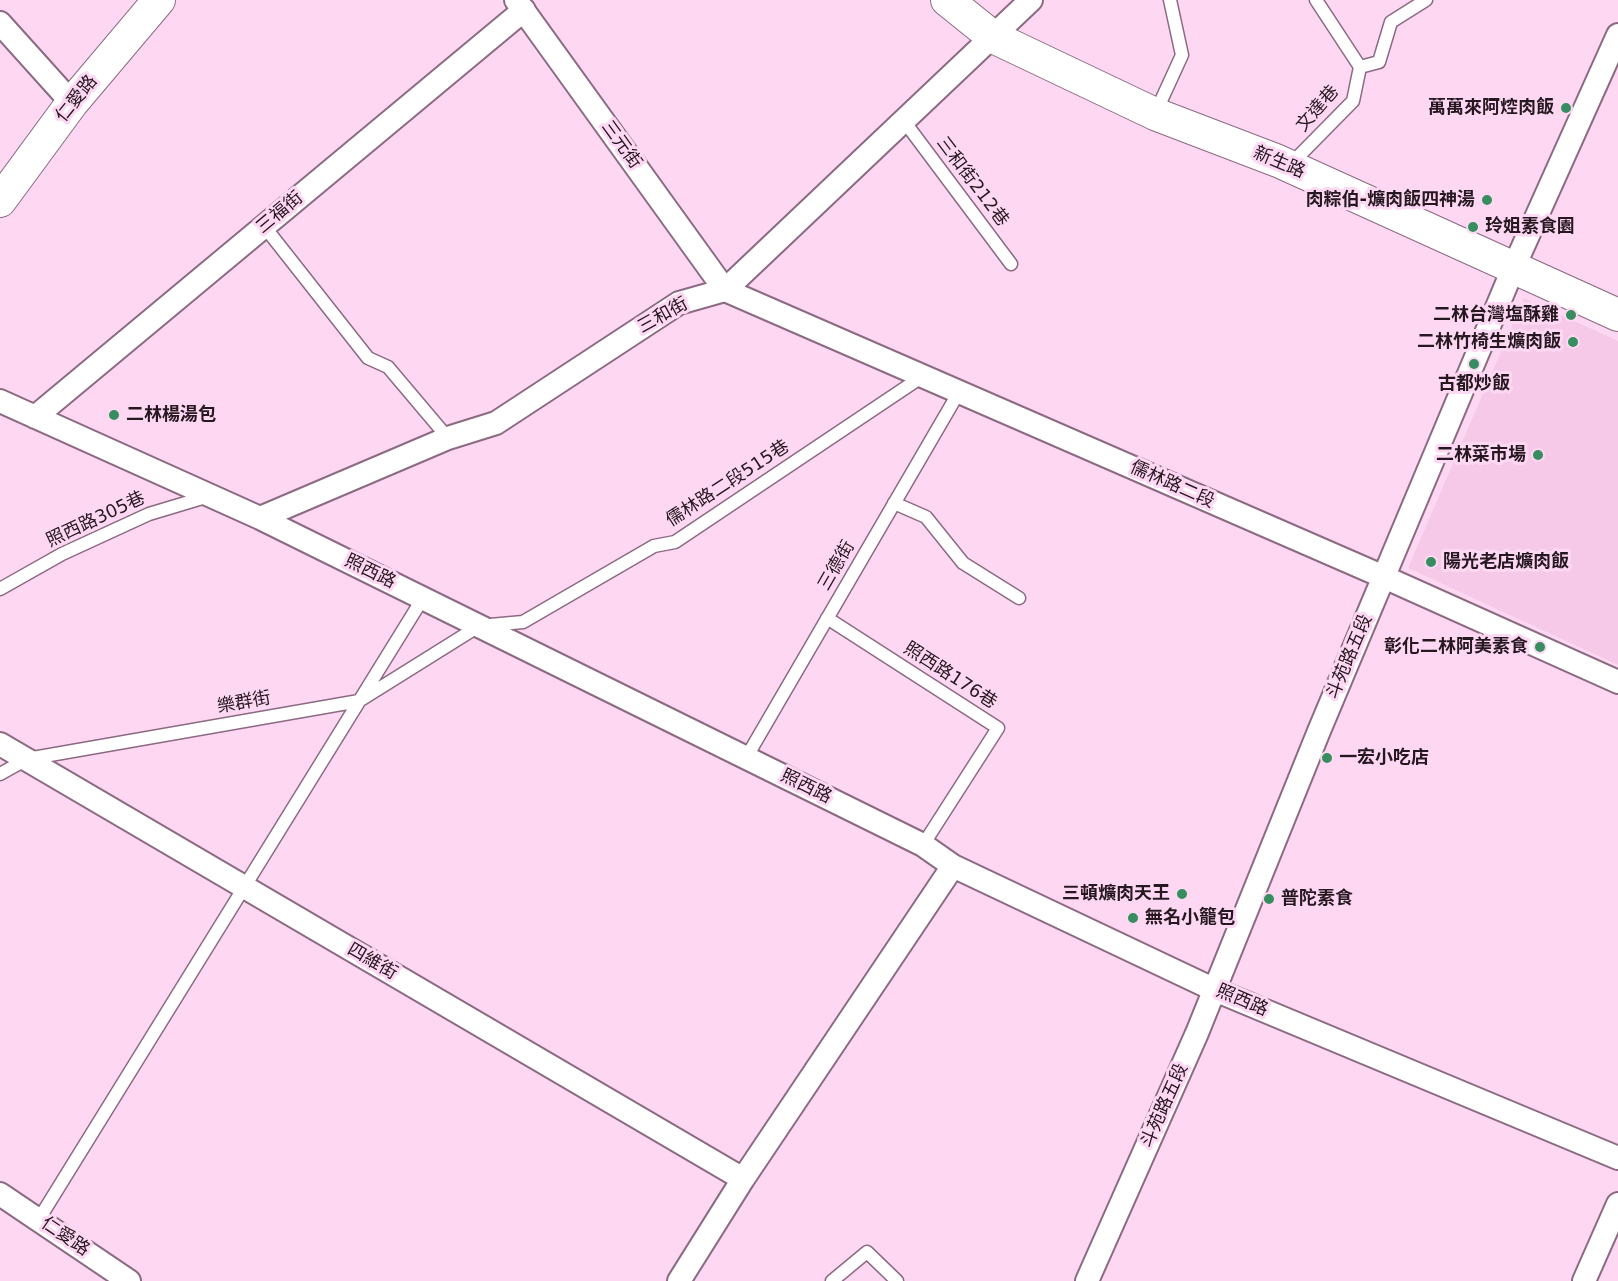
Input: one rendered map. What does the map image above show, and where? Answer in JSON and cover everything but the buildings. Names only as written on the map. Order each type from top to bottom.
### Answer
[{"type":"street","name":"仁愛路","points":[[0,201],[72,103],[159,0]]},
{"type":"street","name":"新生路","points":[[947,0],[993,37],[1155,114],[1289,166],[1618,315]]},
{"type":"street","name":"三和街","points":[[260,518],[448,438],[496,423],[679,303],[725,290],[993,37],[1020,4]]},
{"type":"street","name":"三福街","points":[[35,417],[264,226],[520,5]]},
{"type":"street","name":"三元街","points":[[520,5],[725,290]]},
{"type":"street","points":[[0,23],[72,103]]},
{"type":"street","name":"斗苑路五段","points":[[1087,1281],[1215,990],[1319,730],[1513,269],[1618,35]]},
{"type":"street","name":"儒林路二段","points":[[725,290],[1384,577],[1618,682]]},
{"type":"street","name":"照西路","points":[[0,401],[260,518],[923,845],[952,866],[1215,990],[1618,1158]]},
{"type":"street","name":"四維街","points":[[0,744],[743,1179]]},
{"type":"street","points":[[679,1281],[743,1179],[952,866]]},
{"type":"street","name":"仁愛路","points":[[0,1194],[129,1281]]},
{"type":"street","points":[[1583,1280],[1618,1204]]},
{"type":"lane","points":[[1155,114],[1182,56],[1170,0]]},
{"type":"lane","points":[[1316,0],[1360,67],[1378,62],[1391,22],[1426,0]]},
{"type":"lane","name":"文達巷","points":[[1289,166],[1353,101],[1360,67]]},
{"type":"lane","name":"三和街212巷","points":[[904,121],[1011,264]]},
{"type":"lane","points":[[264,226],[368,358],[388,367],[448,438]]},
{"type":"lane","name":"儒林路二段515巷","points":[[478,626],[523,622],[654,546],[675,542],[923,376]]},
{"type":"lane","name":"三德街","points":[[746,758],[959,392]]},
{"type":"lane","name":"照西路305巷","points":[[0,589],[62,554],[149,514],[211,496]]},
{"type":"lane","points":[[894,503],[926,517],[963,563],[1019,598]]},
{"type":"lane","points":[[39,1219],[423,598]]},
{"type":"lane","name":"照西路176巷","points":[[827,618],[998,728],[923,845]]},
{"type":"lane","name":"樂群街","points":[[0,774],[27,759],[358,701],[478,626]]},
{"type":"lane","points":[[832,1281],[867,1252],[897,1281]]},
{"type":"shaded area","name":"二林菜市場","points":[[1524,298],[1618,341],[1618,665],[1408,568]]},
{"type":"place","name":"萬萬來阿焢肉飯","points":[[1566,108]]},
{"type":"place","name":"肉粽伯-爌肉飯四神湯","points":[[1487,200]]},
{"type":"place","name":"玲姐素食園","points":[[1473,227]]},
{"type":"place","name":"二林台灣塩酥雞","points":[[1571,315]]},
{"type":"place","name":"二林竹椅生爌肉飯","points":[[1573,342]]},
{"type":"place","name":"古都炒飯","points":[[1474,364]]},
{"type":"place","name":"二林楊湯包","points":[[114,415]]},
{"type":"place","name":"二林菜市場","points":[[1538,455]]},
{"type":"place","name":"陽光老店爌肉飯","points":[[1431,562]]},
{"type":"place","name":"彰化二林阿美素食","points":[[1540,647]]},
{"type":"place","name":"一宏小吃店","points":[[1327,758]]},
{"type":"place","name":"三頓爌肉天王","points":[[1182,894]]},
{"type":"place","name":"普陀素食","points":[[1269,899]]},
{"type":"place","name":"無名小籠包","points":[[1133,918]]}]
